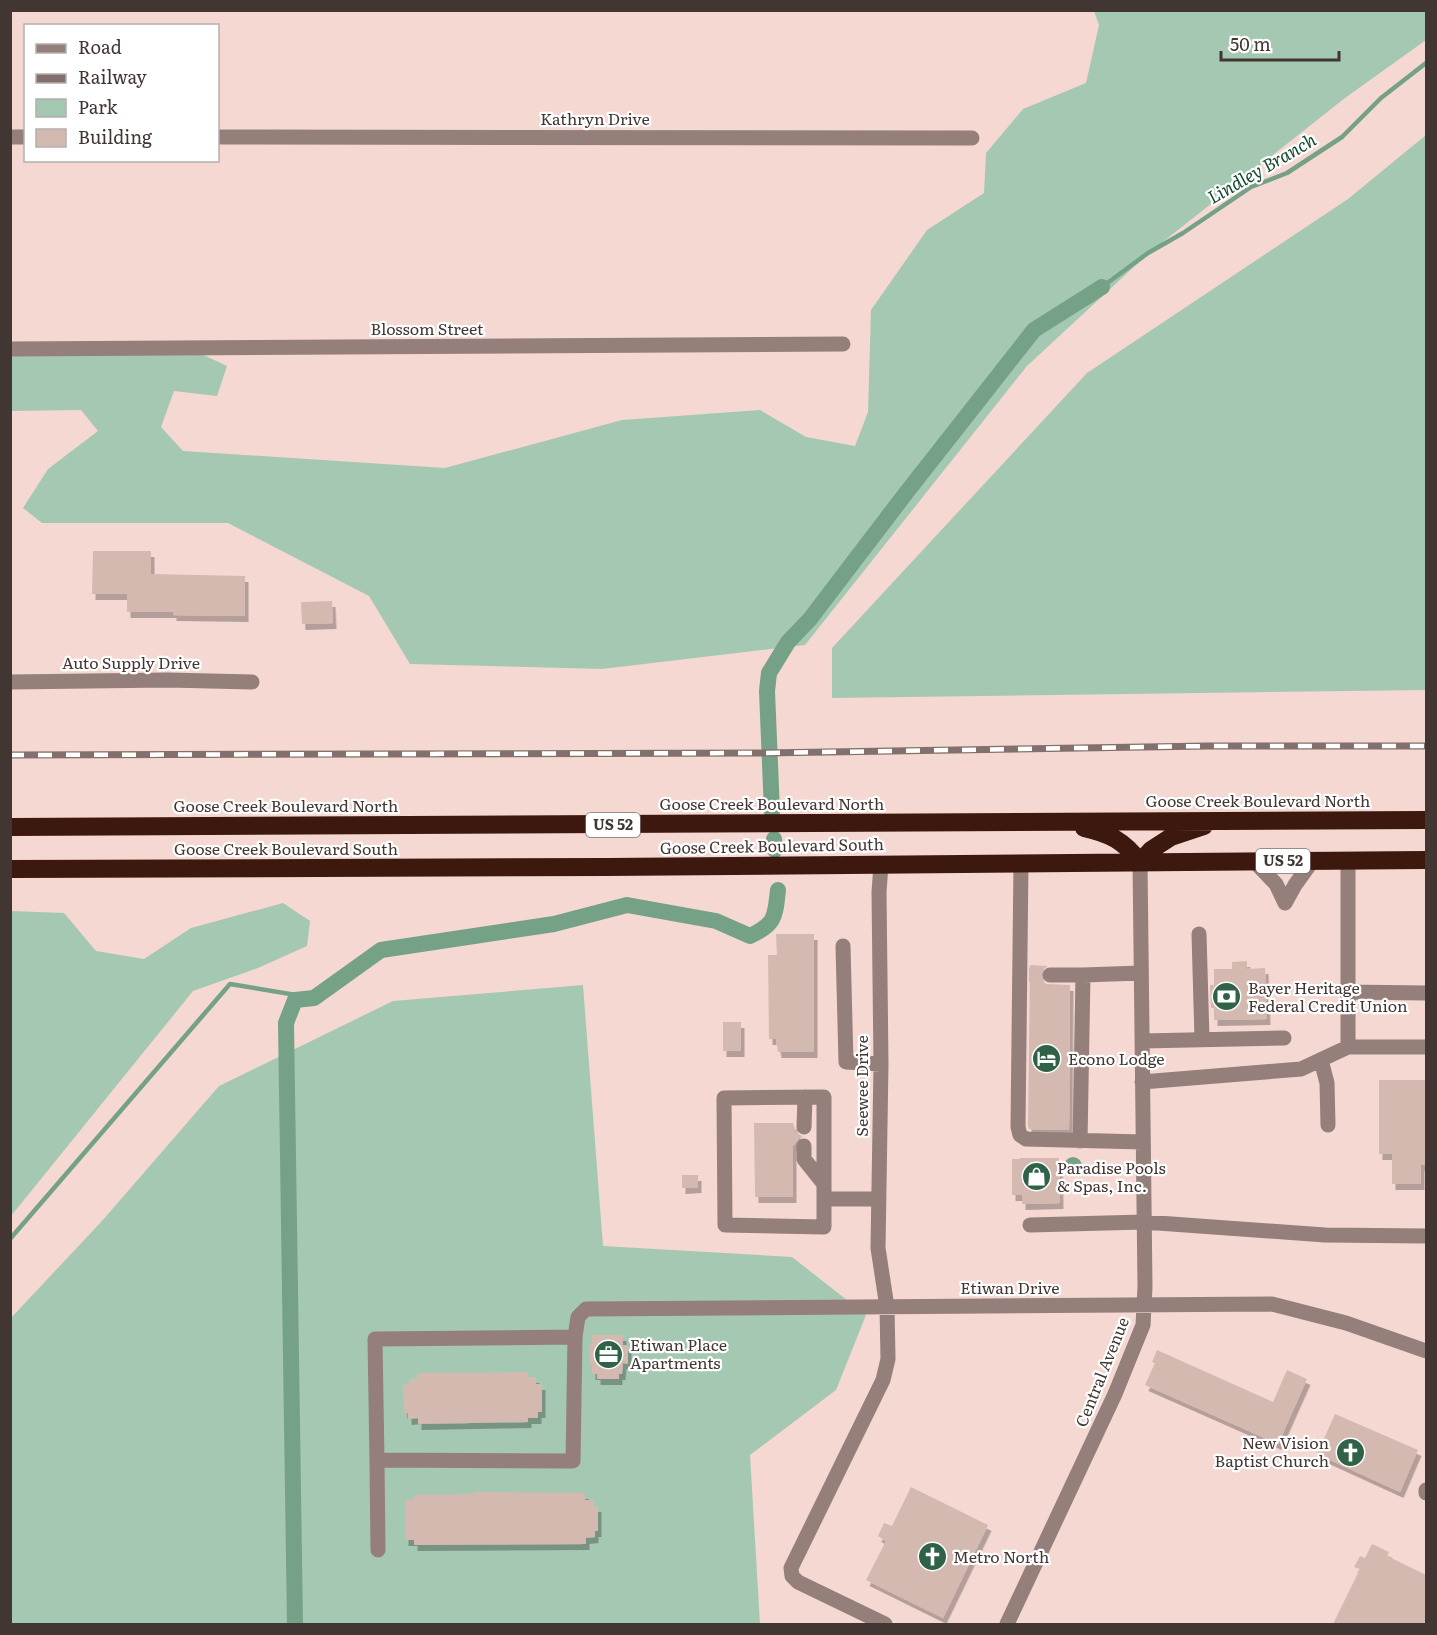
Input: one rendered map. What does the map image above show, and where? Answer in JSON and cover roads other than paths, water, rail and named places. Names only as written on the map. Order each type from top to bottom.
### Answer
[{"type":"highway","name":"Goose Creek Boulevard North","points":[[10,827],[1426,820]]},
{"type":"highway","points":[[1056,822],[1112,835],[1131,850],[1140,862],[1152,850],[1171,837],[1216,821]]},
{"type":"highway","name":"Goose Creek Boulevard South","points":[[16,868],[881,865],[1426,860]]},
{"type":"street","name":"Kathryn Drive","points":[[219,137],[972,138]]},
{"type":"street","name":"Blossom Street","points":[[10,349],[843,344]]},
{"type":"street","name":"Auto Supply Drive","points":[[10,682],[168,680],[252,682]]},
{"type":"street","points":[[1254,861],[1276,884],[1285,903],[1313,860]]},
{"type":"street","points":[[1348,860],[1348,1047]]},
{"type":"street","name":"Central Avenue","points":[[1007,1624],[1115,1394],[1143,1326],[1145,1304],[1140,862]]},
{"type":"street","points":[[1021,863],[1025,975],[1018,1127],[1020,1135],[1026,1139],[1143,1142]]},
{"type":"street","name":"Seewee Drive","points":[[881,865],[878,1248],[886,1307],[888,1359],[883,1380],[791,1568],[792,1576],[798,1582],[885,1624]]},
{"type":"street","points":[[1199,934],[1202,1038]]},
{"type":"street","points":[[843,946],[846,1062],[880,1064]]},
{"type":"street","points":[[1050,975],[1141,973]]},
{"type":"street","points":[[1080,1141],[1083,975]]},
{"type":"street","points":[[1347,992],[1426,993]]},
{"type":"street","points":[[1142,1041],[1284,1038]]},
{"type":"street","points":[[1142,1082],[1301,1069],[1348,1047],[1426,1047]]},
{"type":"street","points":[[1321,1060],[1328,1083],[1328,1125]]},
{"type":"street","points":[[804,1127],[805,1097]]},
{"type":"street","points":[[805,1097],[824,1097],[824,1227],[725,1226],[724,1098],[805,1097]]},
{"type":"street","points":[[804,1146],[804,1159],[824,1192]]},
{"type":"street","points":[[824,1192],[879,1199]]},
{"type":"street","points":[[1030,1225],[1144,1222],[1325,1235],[1426,1236]]},
{"type":"street","name":"Etiwan Drive","points":[[576,1337],[578,1317],[586,1309],[1272,1304],[1346,1323],[1426,1351]]},
{"type":"street","points":[[377,1460],[573,1461],[576,1337],[375,1339],[378,1550]]},
{"type":"waterway","name":"Lindley Branch","points":[[1102,287],[1148,253],[1183,233],[1251,187],[1287,173],[1342,137],[1381,98],[1426,63]]},
{"type":"waterway","points":[[772,812],[767,691],[769,673],[788,642],[810,619],[1034,330],[1102,287]]},
{"type":"waterway","points":[[774,839],[775,850]]},
{"type":"waterway","points":[[295,1624],[286,1023],[295,1000],[314,998],[381,950],[554,924],[627,905],[716,921],[750,936],[759,932],[773,918],[778,890]]},
{"type":"waterway","points":[[10,1239],[230,984],[314,998]]},
{"type":"tunnel","points":[[1029,975],[1050,975]]},
{"type":"railway","points":[[10,755],[764,753],[1208,746],[1426,746]]},
{"type":"place","name":"Bayer Heritage Federal Credit Union","points":[[1227,997]]},
{"type":"place","name":"Econo Lodge","points":[[1047,1059]]},
{"type":"place","name":"Paradise Pools & Spas, Inc.","points":[[1036,1177]]},
{"type":"place","name":"Etiwan Place Apartments","points":[[609,1354]]},
{"type":"place","name":"New Vision Baptist Church","points":[[1350,1452]]},
{"type":"place","name":"Metro North","points":[[932,1557]]}]
